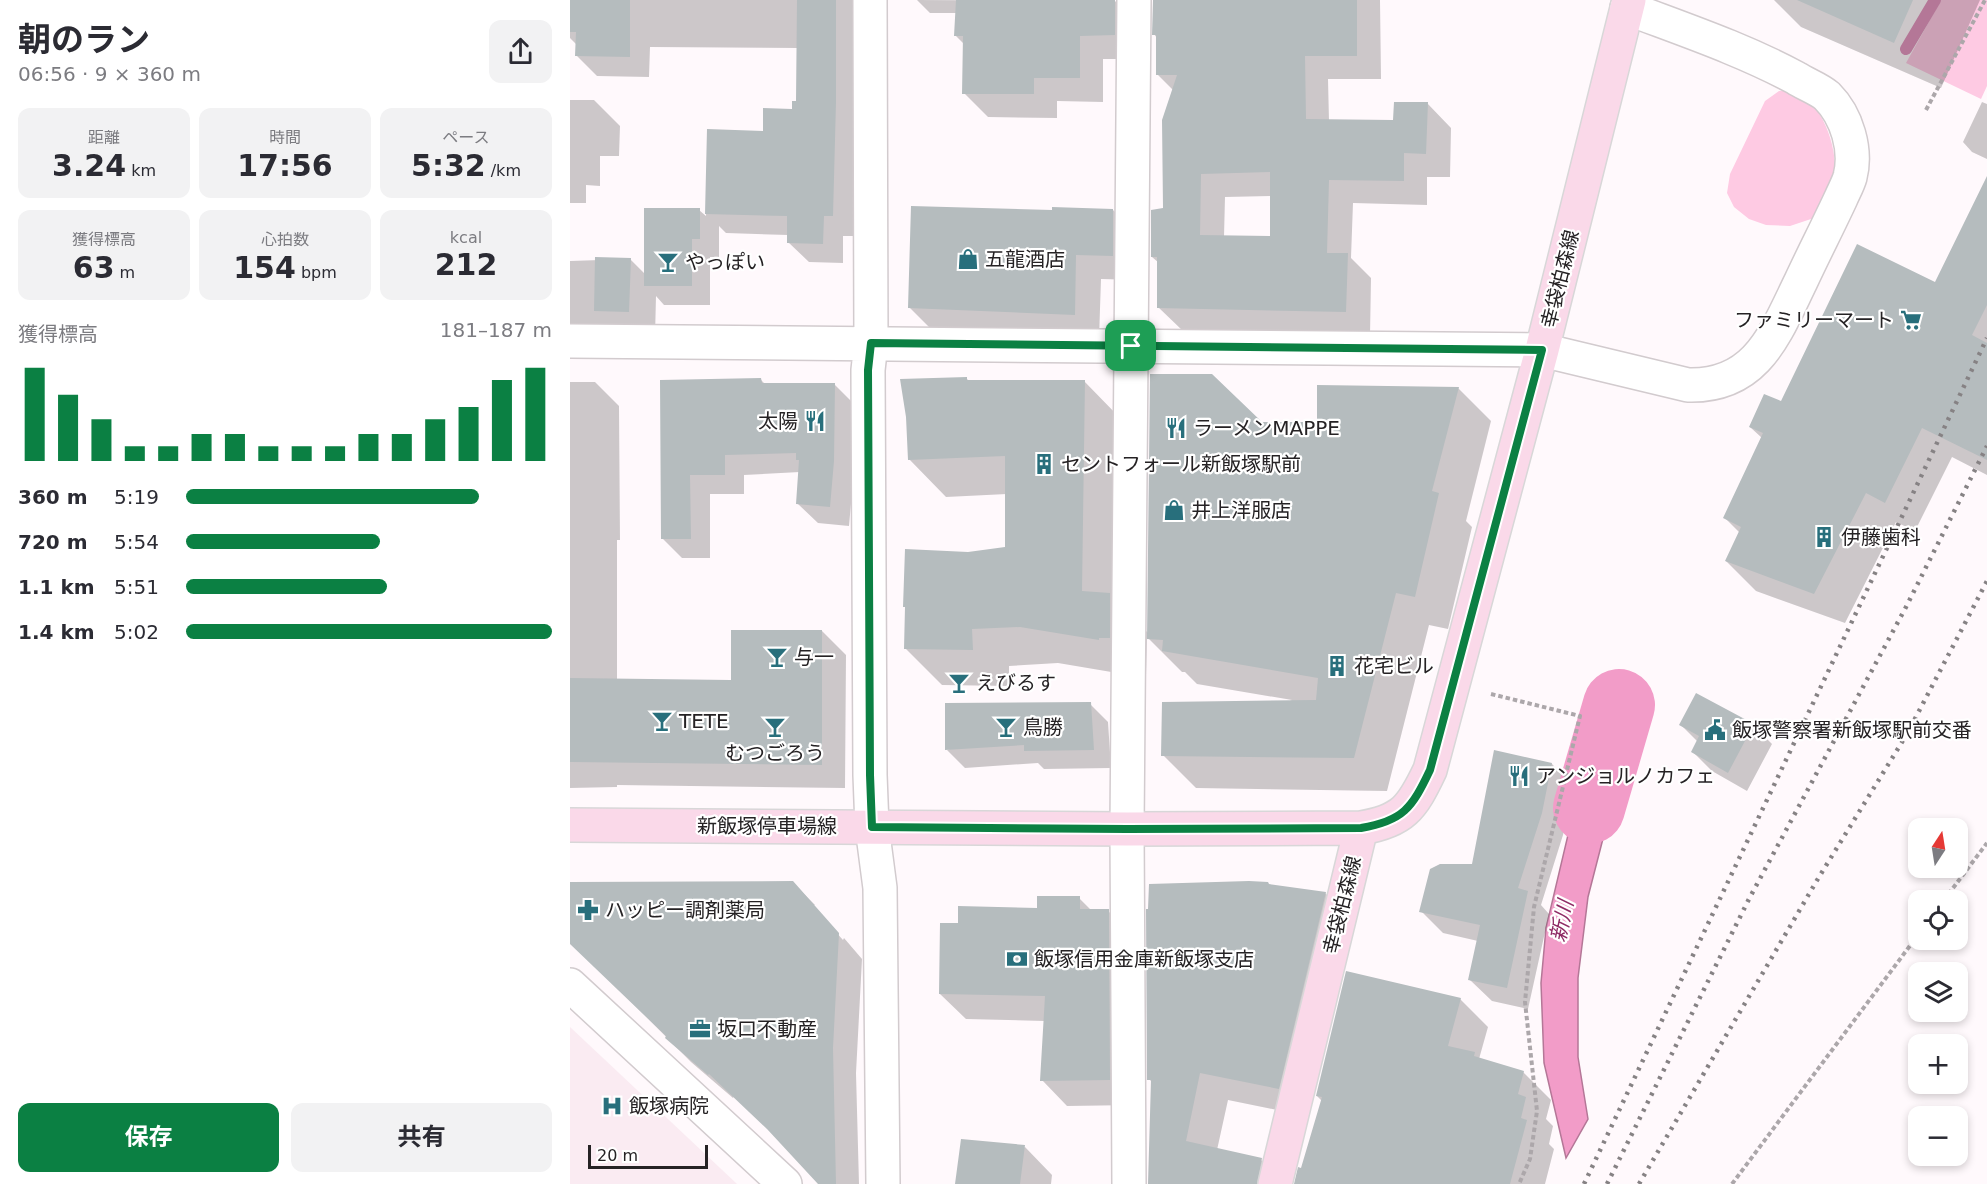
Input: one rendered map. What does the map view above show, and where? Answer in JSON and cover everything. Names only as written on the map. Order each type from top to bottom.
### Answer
[{"type":"main road","name":"幸袋柏森線","points":[[1275,1184],[1361,828],[1384,824],[1402,814],[1419,794],[1430,770],[1542,350],[1628,4]]},
{"type":"main road","name":"新飯塚停車場線","points":[[570,825],[1127,829],[1361,828]]},
{"type":"street","points":[[870,0],[871,343],[868,382],[870,775],[872,827],[880,888],[883,1184]]},
{"type":"street","points":[[1129,1184],[1127,829],[1134,0]]},
{"type":"street","points":[[570,341],[1542,350],[1688,385],[1724,382],[1753,362],[1772,341],[1850,176],[1852,155],[1847,130],[1839,112],[1826,95],[1737,49],[1628,4]]},
{"type":"street","points":[[570,985],[785,1184]]},
{"type":"path","points":[[1926,110],[1985,0]]},
{"type":"path","points":[[1491,694],[1580,716],[1534,907],[1525,1002],[1537,1111],[1530,1159],[1519,1184]]},
{"type":"path","points":[[1952,890],[1987,843]]},
{"type":"path","points":[[1732,1184],[1908,948]]},
{"type":"shaded area","points":[[1941,0],[1987,0],[1987,86],[1981,99],[1906,63]]},
{"type":"shaded area","points":[[1789,90],[1800,94],[1809,102],[1824,122],[1833,147],[1835,170],[1814,218],[1790,226],[1766,225],[1749,219],[1734,207],[1727,193],[1730,174],[1765,101],[1779,91]]},
{"type":"shaded area","name":"飯塚病院","points":[[570,1027],[737,1184],[570,1184]]},
{"type":"water","points":[[1598,708],[1634,718],[1588,897],[1578,978],[1578,1057],[1588,1119],[1566,1158],[1544,1063],[1541,983],[1546,928]]},
{"type":"building","points":[[570,0],[630,0],[630,57],[575,56],[576,32],[570,32]]},
{"type":"building","points":[[797,0],[836,0],[833,216],[824,216],[823,244],[787,243],[787,216],[705,214],[707,129],[763,131],[763,108],[792,109],[792,101],[796,101]]},
{"type":"building","points":[[956,0],[1115,0],[1115,35],[1080,36],[1080,78],[1034,78],[1034,94],[962,94],[963,36],[954,36]]},
{"type":"building","points":[[1153,0],[1357,0],[1357,56],[1305,56],[1306,119],[1393,120],[1394,102],[1428,102],[1426,154],[1404,153],[1404,181],[1329,180],[1327,253],[1348,253],[1346,312],[1157,308],[1157,257],[1151,257],[1151,210],[1163,208],[1162,120],[1177,75],[1156,75],[1156,35],[1152,35]],"holes":[[[1270,172],[1270,236],[1200,235],[1201,174]]]},
{"type":"building","points":[[1797,0],[1913,0],[1894,43]]},
{"type":"building","points":[[1987,176],[1987,305],[1972,335],[1987,343],[1987,460],[1922,428],[1885,503],[1866,493],[1814,594],[1725,561],[1741,527],[1723,518],[1763,433],[1749,427],[1764,394],[1781,401],[1857,244],[1935,282]]},
{"type":"building","name":"五龍酒店","points":[[911,206],[1052,210],[1052,207],[1113,209],[1113,256],[1076,255],[1075,315],[908,308]]},
{"type":"building","name":"やっぽい","points":[[644,208],[700,208],[700,239],[692,239],[692,286],[644,286]]},
{"type":"building","points":[[595,257],[631,258],[629,312],[594,311]]},
{"type":"building","points":[[1150,374],[1212,374],[1262,422],[1317,422],[1317,385],[1459,387],[1432,491],[1439,493],[1415,597],[1396,593],[1354,758],[1161,756],[1162,702],[1316,700],[1318,678],[1162,651],[1163,640],[1147,639]]},
{"type":"building","points":[[967,377],[967,380],[1085,380],[1082,591],[1110,593],[1110,638],[1099,638],[1099,640],[1020,627],[972,629],[973,650],[904,649],[905,549],[968,552],[1005,547],[1005,456],[908,460],[906,417],[900,379]]},
{"type":"building","points":[[761,378],[762,383],[835,383],[834,461],[830,507],[796,504],[799,460],[796,460],[796,453],[725,455],[725,475],[690,475],[691,539],[661,539],[660,380]]},
{"type":"building","points":[[731,630],[822,630],[822,765],[570,762],[570,678],[731,680]]},
{"type":"building","points":[[1696,693],[1754,724],[1728,773],[1691,752],[1699,736],[1679,725]]},
{"type":"building","points":[[1091,702],[1094,750],[1024,751],[1024,745],[945,750],[945,703]]},
{"type":"building","points":[[1494,750],[1552,763],[1542,813],[1518,888],[1528,891],[1507,988],[1468,980],[1480,925],[1419,912],[1430,869],[1440,864],[1472,864]]},
{"type":"building","points":[[793,881],[839,933],[833,1048],[836,1184],[818,1184],[767,1129],[709,1074],[665,1038],[666,1036],[570,944],[570,882]]},
{"type":"building","points":[[1249,881],[1326,892],[1279,1089],[1200,1073],[1186,1141],[1262,1158],[1257,1184],[1148,1184],[1151,1080],[1147,1080],[1146,909],[1148,909],[1149,884]]},
{"type":"building","name":"飯塚信用金庫新飯塚支店","points":[[1037,896],[1080,896],[1080,909],[1109,909],[1110,1080],[1040,1081],[1045,996],[939,994],[940,923],[958,923],[958,906],[1037,908]]},
{"type":"building","points":[[1346,971],[1461,998],[1448,1046],[1475,1052],[1474,1056],[1524,1071],[1518,1094],[1526,1097],[1521,1118],[1527,1120],[1510,1184],[1294,1184],[1322,1097],[1316,1096]]},
{"type":"building","points":[[961,1139],[1025,1145],[1020,1184],[955,1184]]},
{"type":"waterway","points":[[1906,49],[1935,0]]},
{"type":"waterway","name":"新川","points":[[1589,808],[1619,705]]},
{"type":"railway","points":[[1584,1184],[1987,338]]},
{"type":"railway","points":[[1607,1184],[1749,899],[1906,607],[1987,446]]},
{"type":"railway","points":[[1639,1184],[1819,877],[1907,734],[1987,581]]},
{"type":"place","name":"五龍酒店","points":[[968,259]]},
{"type":"place","name":"やっぽい","points":[[668,262]]},
{"type":"place","name":"ファミリーマート","points":[[1911,320]]},
{"type":"place","name":"太陽","points":[[815,421]]},
{"type":"place","name":"ラーメンMAPPE","points":[[1176,428]]},
{"type":"place","name":"セントフォール新飯塚駅前","points":[[1044,464]]},
{"type":"place","name":"井上洋服店","points":[[1174,510]]},
{"type":"place","name":"伊藤歯科","points":[[1824,537]]},
{"type":"place","name":"与一","points":[[777,657]]},
{"type":"place","name":"花宅ビル","points":[[1337,666]]},
{"type":"place","name":"えびるす","points":[[959,683]]},
{"type":"place","name":"TETE","points":[[662,721]]},
{"type":"place","name":"むつごろう","points":[[775,727]]},
{"type":"place","name":"鳥勝","points":[[1006,727]]},
{"type":"place","name":"飯塚警察署新飯塚駅前交番","points":[[1715,730]]},
{"type":"place","name":"アンジョルノカフェ","points":[[1519,776]]},
{"type":"place","name":"ハッピー調剤薬局","points":[[588,910]]},
{"type":"place","name":"飯塚信用金庫新飯塚支店","points":[[1017,959]]},
{"type":"place","name":"坂口不動産","points":[[700,1029]]},
{"type":"place","name":"飯塚病院","points":[[612,1106]]},
{"type":"route","points":[[871,343],[1131,346],[1542,350],[1430,770],[1419,794],[1402,814],[1384,824],[1361,828],[872,827],[868,370],[871,343]]}]
